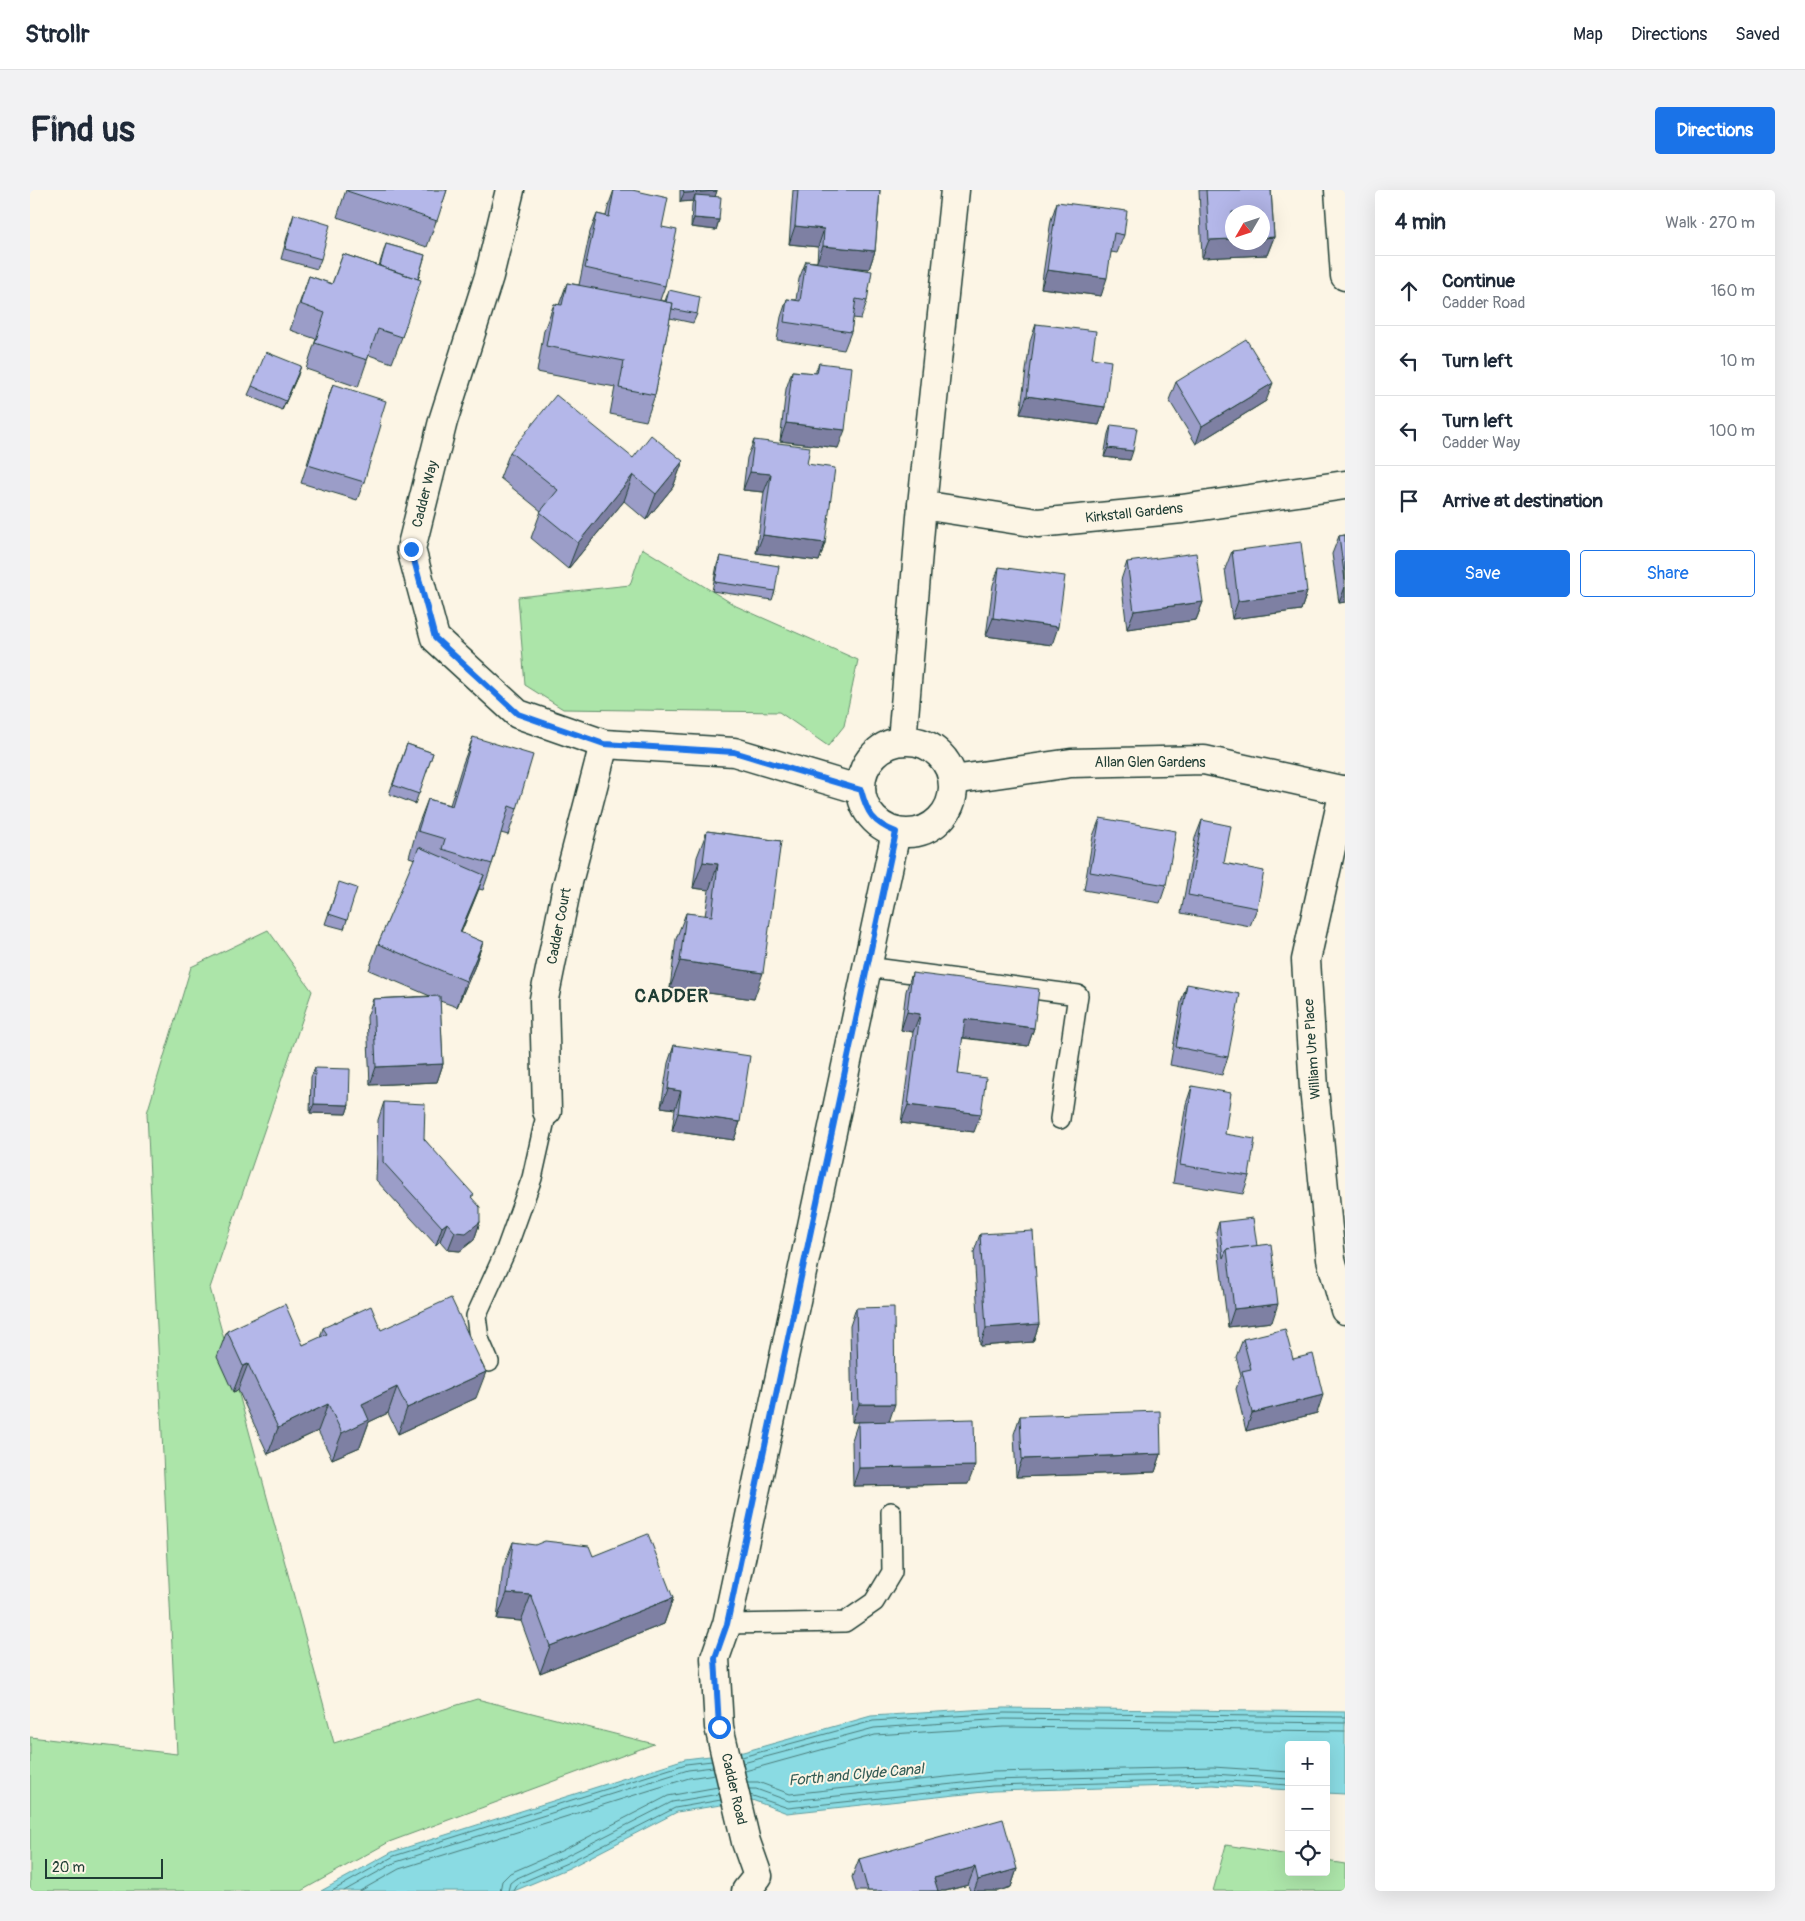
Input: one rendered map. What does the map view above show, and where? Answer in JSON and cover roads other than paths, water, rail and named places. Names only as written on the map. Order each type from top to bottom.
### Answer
[{"type":"street","name":"Cadder Way","points":[[510,190],[489,276],[443,421],[411,549],[435,638],[518,714],[604,744],[734,752],[861,790]]},
{"type":"street","points":[[902,741],[922,505],[955,190]]},
{"type":"street","points":[[1338,190],[1345,276]]},
{"type":"street","name":"Kirkstall Gardens","points":[[922,505],[1038,523],[1182,509],[1345,485]]},
{"type":"street","points":[[902,741],[916,742],[935,751],[949,766],[953,780],[953,795],[948,809],[939,821],[926,830],[912,833],[896,832],[883,826],[872,817],[864,804],[861,790],[862,776],[868,763],[877,752],[889,745],[902,741]]},
{"type":"street","name":"Cadder Court","points":[[547,1111],[544,999],[567,886],[604,744]]},
{"type":"street","name":"Allan Glen Gardens","points":[[953,780],[1071,762],[1204,760],[1344,790]]},
{"type":"street","name":"William Ure Place","points":[[1344,790],[1306,960],[1314,1088],[1331,1259],[1345,1310]]},
{"type":"street","name":"Cadder Road","points":[[746,1891],[758,1876],[746,1842],[719,1727],[715,1658],[727,1624],[896,832]]},
{"type":"lane","points":[[868,967],[1078,995],[1060,1119]]},
{"type":"lane","points":[[489,1362],[479,1340],[476,1316],[506,1250],[532,1178],[547,1111]]},
{"type":"lane","points":[[727,1624],[845,1622],[874,1602],[892,1572],[891,1512]]},
{"type":"water","name":"Forth and Clyde Canal","points":[[1004,1708],[1345,1712],[1345,1794],[1330,1793],[1330,1741],[1285,1741],[1285,1790],[1213,1785],[993,1791],[787,1813],[752,1800],[677,1812],[569,1868],[514,1891],[321,1891],[392,1852],[685,1759],[743,1752],[871,1716]]},
{"type":"district","name":"CADDER","points":[[672,996]]}]
